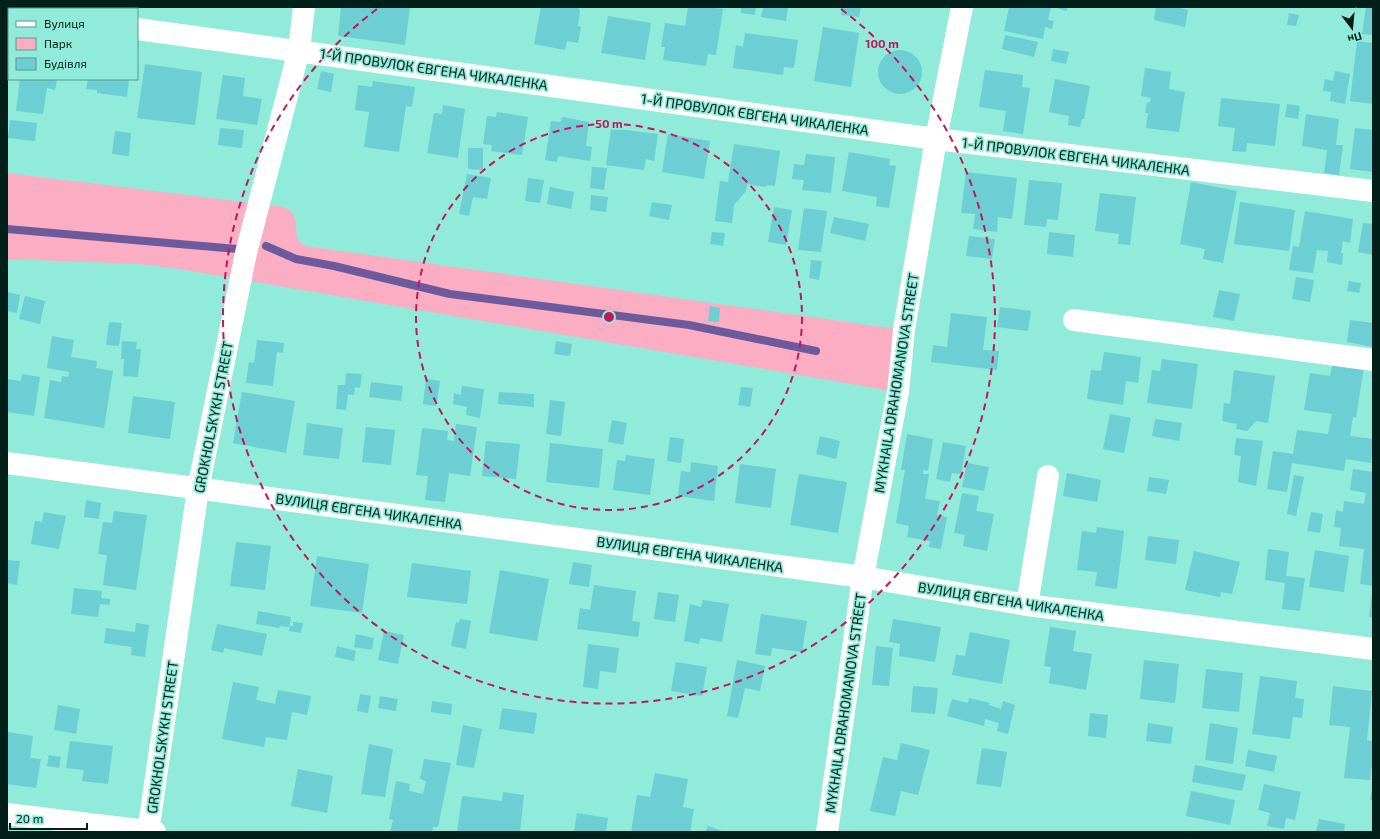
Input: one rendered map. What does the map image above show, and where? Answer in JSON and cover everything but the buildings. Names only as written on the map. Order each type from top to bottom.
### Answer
[{"type":"street","name":"GROKHOLSKYKH STREET","points":[[150,832],[198,488],[246,253],[299,50],[304,7]]},
{"type":"street","name":"MYKHAILA DRAHOMANOVA STREET","points":[[827,832],[863,577],[898,392],[904,330],[936,139],[962,7]]},
{"type":"street","name":"1-Й ПРОВУЛОК ЄВГЕНА ЧИКАЛЕНКА","points":[[138,29],[299,50],[936,139],[1373,191]]},
{"type":"street","points":[[1074,320],[1373,360]]},
{"type":"street","name":"ВУЛИЦЯ ЄВГЕНА ЧИКАЛЕНКА","points":[[7,463],[863,577],[1027,605],[1373,650]]},
{"type":"street","points":[[1027,605],[1048,476]]},
{"type":"street","points":[[7,814],[150,832]]},
{"type":"green space","points":[[7,173],[284,207],[292,212],[296,222],[297,237],[305,246],[904,330],[898,392],[173,268],[139,264],[7,259]]},
{"type":"waterway","points":[[7,229],[237,249]]},
{"type":"waterway","points":[[266,246],[296,259],[334,266],[450,294],[689,325],[816,351]]}]
